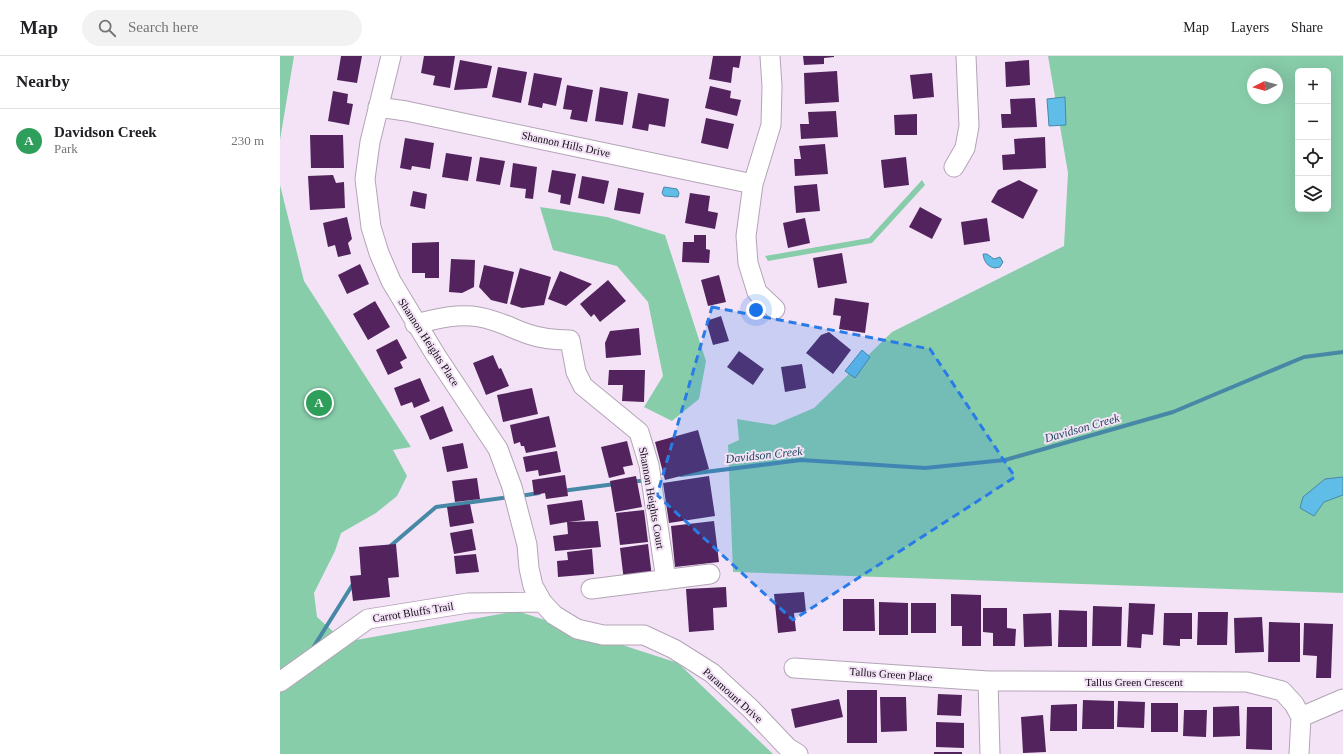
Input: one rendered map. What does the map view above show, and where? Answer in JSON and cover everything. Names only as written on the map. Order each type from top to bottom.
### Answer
[{"type":"street","name":"Shannon Heights Place","points":[[391,56],[370,142],[365,179],[371,227],[379,253],[391,281],[415,324],[498,449],[512,487],[527,546],[529,568]]},
{"type":"street","points":[[770,56],[772,86],[770,125],[753,184],[746,236],[748,263],[757,292],[775,309]]},
{"type":"street","points":[[954,167],[965,148],[969,126],[966,56]]},
{"type":"street","name":"Shannon Hills Drive","points":[[378,107],[416,113],[753,184]]},
{"type":"street","name":"Shannon Heights Court","points":[[415,324],[451,316],[478,317],[501,322],[529,335],[552,340],[570,340],[576,372],[583,386],[639,432],[649,465],[666,580]]},
{"type":"street","name":"Paramount Drive","points":[[529,568],[534,586],[542,602],[554,615],[577,629],[603,635],[644,635],[674,649],[712,673],[751,709],[788,748],[798,754]]},
{"type":"street","points":[[591,589],[710,574]]},
{"type":"street","name":"Carrot Bluffs Trail","points":[[280,682],[368,619],[468,603],[542,602]]},
{"type":"street","name":"Tallus Green Place","points":[[794,668],[988,681]]},
{"type":"street","points":[[988,681],[990,754]]},
{"type":"street","name":"Tallus Green Crescent","points":[[988,681],[1247,682],[1282,691],[1294,704],[1301,718]]},
{"type":"street","points":[[1299,754],[1301,718],[1343,699]]},
{"type":"highlighted area","points":[[712,307],[930,349],[1015,477],[793,620],[657,495]]},
{"type":"green space","points":[[280,56],[294,56],[280,140]]},
{"type":"green space","points":[[1048,56],[1343,56],[1343,593],[733,572],[728,445],[739,440],[737,419],[774,425],[814,408],[892,332],[1064,246],[1068,173]]},
{"type":"green space","points":[[922,180],[925,185],[872,243],[768,261],[765,256],[869,238]]},
{"type":"green space","points":[[280,185],[304,281],[411,447],[393,450],[407,476],[397,496],[376,513],[341,533],[335,551],[314,593],[317,617],[345,642],[517,611],[678,663],[773,754],[280,754]]},
{"type":"green space","points":[[540,207],[607,217],[665,235],[706,361],[699,399],[672,421],[644,407],[663,376],[648,302],[617,266],[553,250]]},
{"type":"water","points":[[1065,97],[1066,125],[1049,126],[1047,99]]},
{"type":"water","points":[[664,187],[677,189],[679,193],[678,197],[664,196],[662,193]]},
{"type":"water","points":[[983,254],[987,254],[994,259],[1000,257],[1003,262],[1000,267],[990,267],[984,259]]},
{"type":"water","points":[[862,350],[870,357],[855,378],[845,371]]},
{"type":"water","points":[[1343,477],[1343,495],[1324,502],[1314,516],[1300,508],[1303,497],[1325,479]]},
{"type":"building","points":[[341,56],[362,56],[357,83],[337,80]]},
{"type":"building","points":[[424,56],[455,56],[450,88],[433,85],[435,76],[421,73]]},
{"type":"building","points":[[713,56],[741,56],[739,68],[733,67],[731,83],[709,79]]},
{"type":"building","points":[[803,56],[834,57],[824,58],[824,64],[804,65]]},
{"type":"building","points":[[460,60],[492,66],[487,88],[454,90]]},
{"type":"building","points":[[1029,60],[1030,85],[1006,87],[1005,62]]},
{"type":"building","points":[[498,67],[527,72],[521,103],[492,97]]},
{"type":"building","points":[[837,71],[839,102],[805,104],[804,73]]},
{"type":"building","points":[[534,73],[562,78],[556,106],[543,103],[542,108],[528,105]]},
{"type":"building","points":[[932,73],[934,97],[913,99],[910,75]]},
{"type":"building","points":[[567,85],[593,90],[587,122],[570,119],[572,110],[563,109]]},
{"type":"building","points":[[710,86],[731,91],[730,98],[741,100],[737,116],[705,108]]},
{"type":"building","points":[[600,87],[628,92],[623,125],[595,121]]},
{"type":"building","points":[[333,91],[348,94],[347,103],[353,104],[349,125],[328,121]]},
{"type":"building","points":[[638,93],[669,99],[665,127],[649,124],[648,131],[632,128]]},
{"type":"building","points":[[1035,98],[1037,127],[1002,128],[1001,114],[1011,114],[1010,99]]},
{"type":"building","points":[[836,111],[838,137],[801,139],[800,124],[809,124],[808,112]]},
{"type":"building","points":[[917,114],[917,135],[895,135],[894,115]]},
{"type":"building","points":[[706,118],[734,124],[728,149],[701,143]]},
{"type":"building","points":[[310,135],[343,135],[344,168],[311,168]]},
{"type":"building","points":[[1045,137],[1046,168],[1003,170],[1002,155],[1015,154],[1014,139]]},
{"type":"building","points":[[405,138],[434,143],[430,169],[412,166],[411,170],[400,168]]},
{"type":"building","points":[[825,144],[828,174],[795,176],[794,159],[801,159],[799,146]]},
{"type":"building","points":[[446,153],[472,157],[468,181],[442,177]]},
{"type":"building","points":[[480,157],[505,161],[500,185],[476,181]]},
{"type":"building","points":[[906,157],[909,185],[884,188],[881,160]]},
{"type":"building","points":[[513,163],[537,167],[533,199],[525,198],[526,189],[510,187]]},
{"type":"building","points":[[552,170],[576,174],[570,205],[560,203],[561,195],[548,192]]},
{"type":"building","points":[[333,175],[336,183],[344,182],[345,208],[310,210],[308,176]]},
{"type":"building","points":[[582,176],[609,181],[604,204],[578,198]]},
{"type":"building","points":[[1019,180],[1038,190],[1023,219],[991,202],[998,190]]},
{"type":"building","points":[[817,184],[820,211],[796,213],[794,186]]},
{"type":"building","points":[[618,188],[644,193],[640,214],[614,210]]},
{"type":"building","points":[[413,191],[427,194],[425,209],[410,206]]},
{"type":"building","points":[[690,193],[710,196],[708,211],[718,213],[715,229],[685,223]]},
{"type":"building","points":[[920,207],[942,219],[932,239],[909,227]]},
{"type":"building","points":[[347,217],[352,239],[348,243],[351,254],[338,257],[335,245],[328,247],[323,223]]},
{"type":"building","points":[[805,218],[810,243],[788,248],[783,223]]},
{"type":"building","points":[[987,218],[990,241],[964,245],[961,222]]},
{"type":"building","points":[[694,235],[706,235],[706,249],[710,250],[709,263],[682,262],[683,242],[694,242]]},
{"type":"building","points":[[439,242],[439,278],[425,278],[425,273],[412,273],[412,243]]},
{"type":"building","points":[[842,253],[847,283],[818,288],[813,258]]},
{"type":"building","points":[[451,259],[475,260],[474,287],[462,293],[449,292]]},
{"type":"building","points":[[360,264],[369,284],[347,294],[338,275]]},
{"type":"building","points":[[484,265],[514,272],[507,304],[491,300],[479,287]]},
{"type":"building","points":[[520,268],[551,277],[544,305],[522,308],[510,304]]},
{"type":"building","points":[[560,271],[592,284],[566,306],[548,299]]},
{"type":"building","points":[[719,275],[726,302],[708,306],[701,280]]},
{"type":"building","points":[[608,280],[626,301],[600,322],[594,314],[591,317],[580,304]]},
{"type":"building","points":[[835,298],[869,303],[865,333],[839,329],[841,316],[833,315]]},
{"type":"building","points":[[375,301],[390,327],[368,340],[353,314]]},
{"type":"building","points":[[721,316],[729,341],[713,345],[706,321]]},
{"type":"building","points":[[639,328],[641,355],[606,358],[605,343],[610,331]]},
{"type":"building","points":[[829,332],[851,350],[833,374],[806,353],[821,335]]},
{"type":"building","points":[[397,339],[407,358],[400,362],[403,368],[388,375],[376,350]]},
{"type":"building","points":[[739,351],[764,369],[753,385],[727,367]]},
{"type":"building","points":[[493,355],[509,386],[486,395],[473,363]]},
{"type":"building","points":[[802,364],[806,388],[785,392],[781,367]]},
{"type":"building","points":[[609,370],[645,370],[644,402],[622,401],[623,385],[608,385]]},
{"type":"building","points":[[420,378],[430,401],[414,408],[412,402],[401,406],[394,388]]},
{"type":"building","points":[[532,388],[538,414],[503,422],[497,395]]},
{"type":"building","points":[[443,406],[453,431],[430,440],[420,416]]},
{"type":"building","points":[[549,416],[556,447],[526,453],[524,446],[521,446],[520,442],[514,444],[510,425]]},
{"type":"building","points":[[698,430],[709,469],[665,480],[655,442]]},
{"type":"building","points":[[627,441],[633,465],[623,467],[625,474],[609,478],[601,447]]},
{"type":"building","points":[[463,443],[468,468],[447,472],[442,447]]},
{"type":"building","points":[[557,451],[561,472],[539,476],[538,470],[526,472],[523,457]]},
{"type":"building","points":[[565,475],[568,496],[546,499],[545,493],[534,495],[532,480]]},
{"type":"building","points":[[636,476],[642,507],[615,512],[610,481]]},
{"type":"building","points":[[709,476],[715,516],[669,523],[663,483]]},
{"type":"building","points":[[477,478],[480,499],[455,502],[452,481]]},
{"type":"building","points":[[582,500],[585,520],[568,522],[598,521],[601,547],[555,551],[553,536],[568,534],[567,522],[550,525],[547,505]]},
{"type":"building","points":[[470,504],[474,523],[450,527],[447,507]]},
{"type":"building","points":[[644,510],[648,542],[620,545],[616,513]]},
{"type":"building","points":[[714,521],[719,562],[675,567],[671,526]]},
{"type":"building","points":[[472,529],[476,550],[454,554],[450,533]]},
{"type":"building","points":[[396,544],[399,577],[388,578],[390,597],[353,601],[350,576],[361,575],[359,547]]},
{"type":"building","points":[[648,544],[652,577],[624,581],[620,548]]},
{"type":"building","points":[[592,549],[594,574],[558,577],[557,561],[568,560],[567,552]]},
{"type":"building","points":[[476,554],[479,572],[456,574],[454,556]]},
{"type":"building","points":[[726,587],[727,607],[713,608],[714,630],[689,632],[686,589]]},
{"type":"building","points":[[804,592],[806,612],[794,613],[796,631],[778,633],[774,594]]},
{"type":"building","points":[[951,594],[981,595],[981,646],[962,646],[962,626],[951,626]]},
{"type":"building","points":[[843,599],[874,599],[875,631],[843,631]]},
{"type":"building","points":[[879,602],[908,603],[908,635],[879,635]]},
{"type":"building","points":[[911,603],[936,603],[936,633],[911,633]]},
{"type":"building","points":[[1129,603],[1155,604],[1153,635],[1142,634],[1141,648],[1127,647]]},
{"type":"building","points":[[1093,606],[1122,607],[1121,646],[1092,646]]},
{"type":"building","points":[[983,608],[1007,608],[1007,628],[1016,629],[1015,646],[993,646],[993,633],[983,632]]},
{"type":"building","points":[[1059,610],[1087,611],[1087,647],[1058,647]]},
{"type":"building","points":[[1198,612],[1228,612],[1227,645],[1197,645]]},
{"type":"building","points":[[1051,613],[1052,646],[1024,647],[1023,614]]},
{"type":"building","points":[[1164,613],[1192,613],[1192,639],[1180,639],[1180,646],[1163,645]]},
{"type":"building","points":[[1262,617],[1264,652],[1235,653],[1234,618]]},
{"type":"building","points":[[1269,622],[1300,623],[1300,662],[1268,662]]},
{"type":"building","points":[[1304,623],[1333,624],[1331,678],[1316,678],[1317,656],[1303,655]]},
{"type":"building","points":[[847,690],[877,690],[877,743],[847,743]]},
{"type":"building","points":[[938,694],[962,695],[961,716],[937,715]]},
{"type":"building","points":[[880,697],[906,697],[907,731],[881,732]]},
{"type":"building","points":[[839,699],[843,717],[795,728],[791,709]]},
{"type":"building","points":[[1083,700],[1114,701],[1114,729],[1082,729]]},
{"type":"building","points":[[1118,701],[1145,702],[1144,728],[1117,727]]},
{"type":"building","points":[[1151,703],[1178,703],[1178,732],[1151,732]]},
{"type":"building","points":[[1077,704],[1077,731],[1050,731],[1051,705]]},
{"type":"building","points":[[1239,706],[1240,736],[1213,737],[1213,707]]},
{"type":"building","points":[[1247,707],[1272,707],[1272,750],[1246,749]]},
{"type":"building","points":[[1184,710],[1207,710],[1206,737],[1183,736]]},
{"type":"building","points":[[1043,715],[1046,752],[1023,753],[1021,717]]},
{"type":"building","points":[[936,722],[964,723],[964,748],[936,747]]},
{"type":"building","points":[[934,752],[962,752],[962,754],[934,754]]},
{"type":"waterway","name":"Davidson Creek","points":[[681,475],[801,460],[925,468],[1005,460],[1173,412],[1304,357],[1343,352]]},
{"type":"waterway","name":"Davidson Creek","points":[[631,482],[647,480]]},
{"type":"waterway","name":"Davidson Creek","points":[[562,491],[615,484]]},
{"type":"waterway","name":"Davidson Creek","points":[[520,496],[539,493]]},
{"type":"waterway","name":"Davidson Creek","points":[[388,548],[436,507],[510,497]]},
{"type":"waterway","name":"Davidson Creek","points":[[311,651],[353,584]]},
{"type":"place","name":"Davidson Creek","points":[[319,403]]}]
